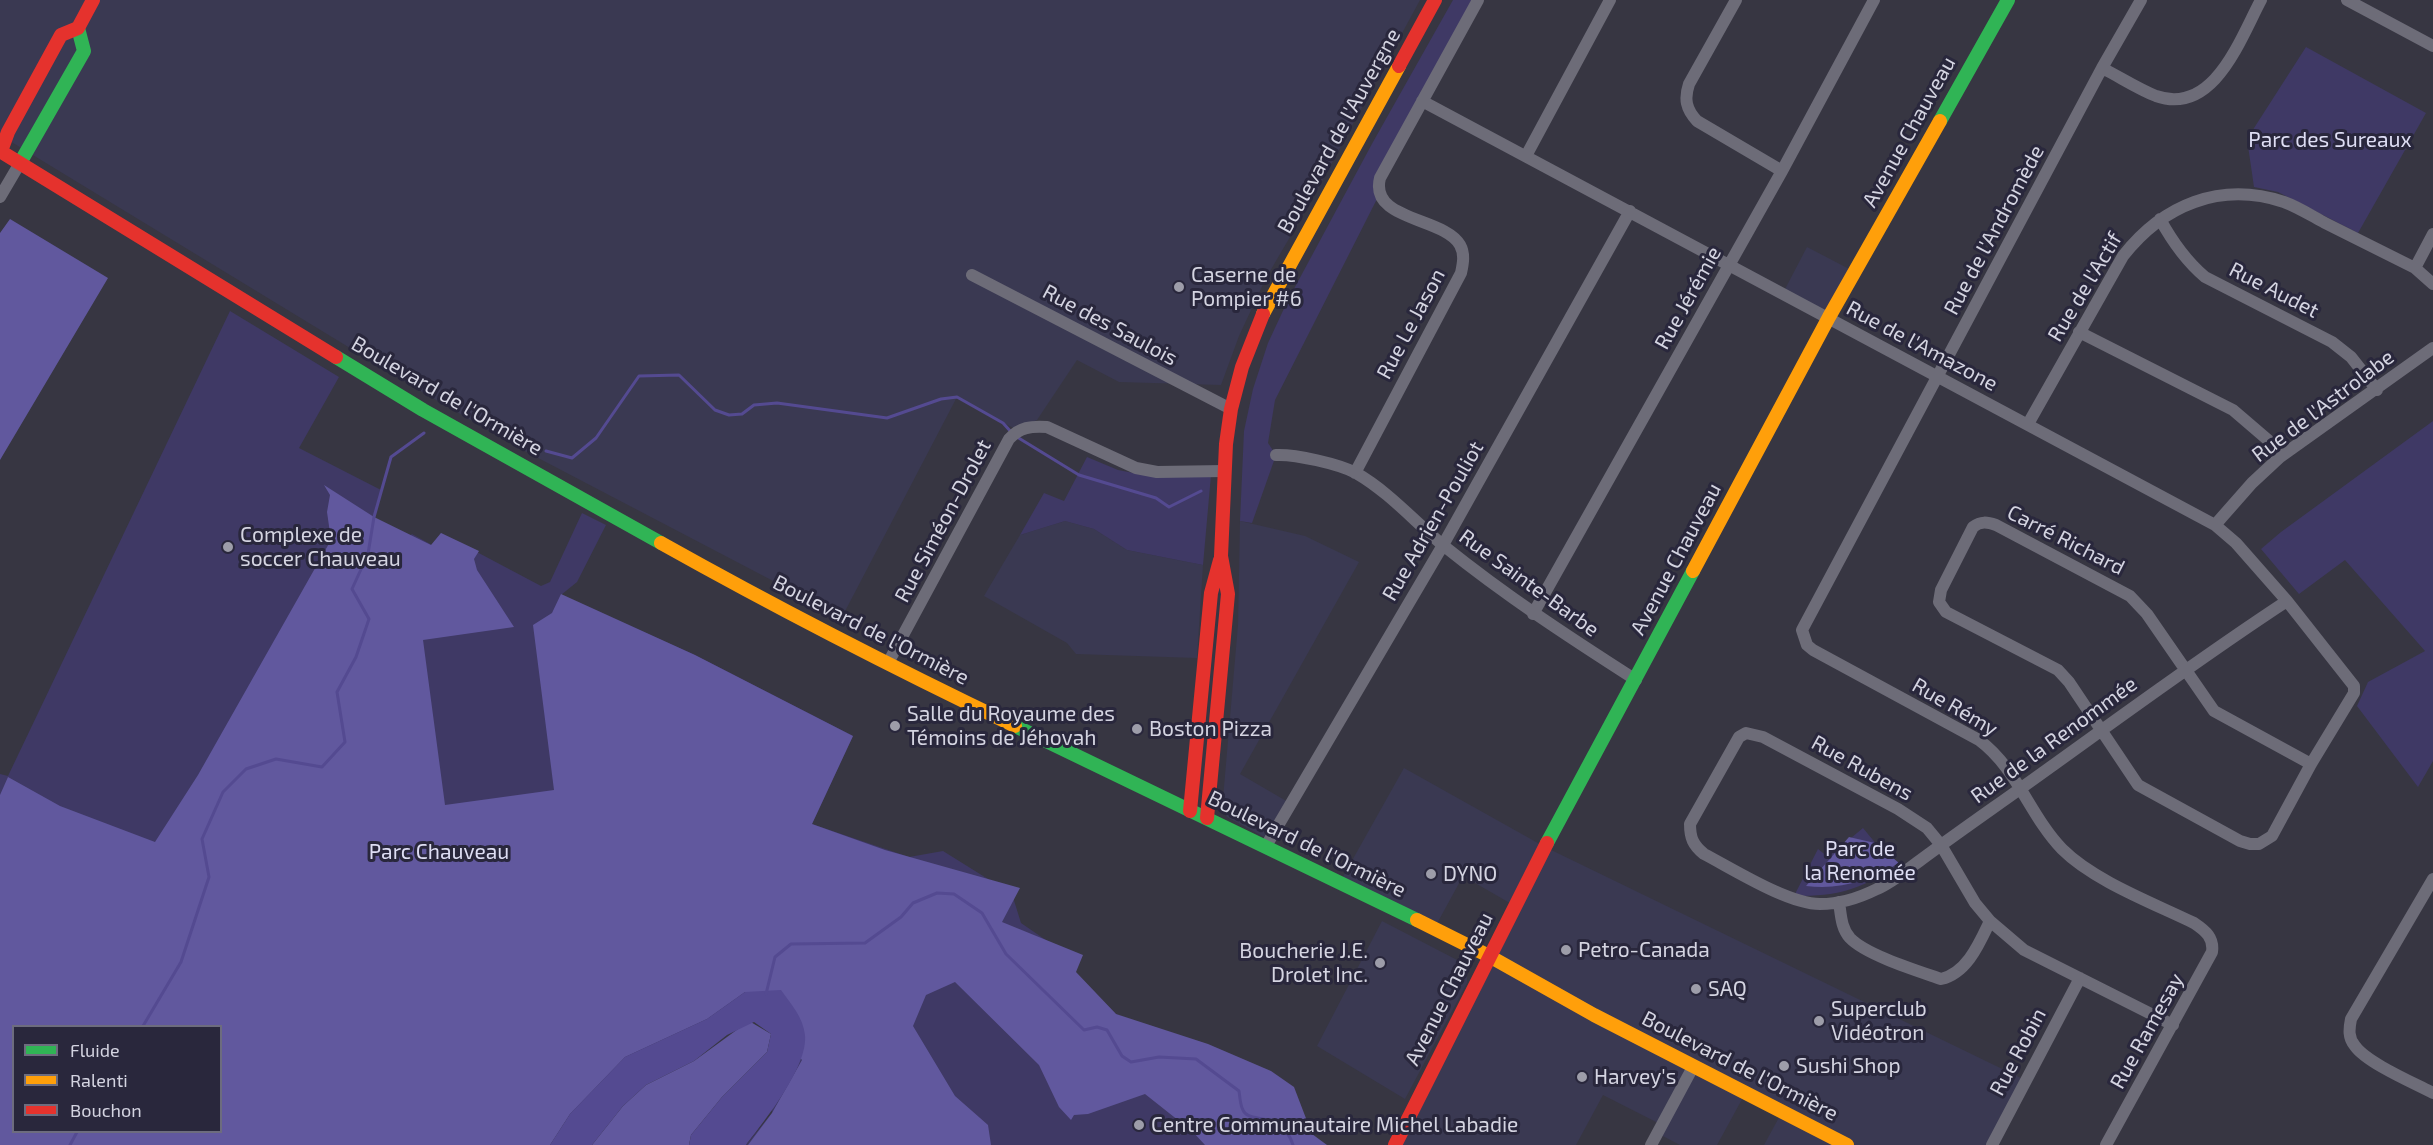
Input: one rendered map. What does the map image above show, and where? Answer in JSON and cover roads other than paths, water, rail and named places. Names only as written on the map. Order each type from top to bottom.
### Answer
[{"type":"main road","points":[[0,152],[8,132],[61,35],[78,28],[93,0]]},
{"type":"main road","name":"Avenue Chauveau","points":[[1395,1145],[1489,956],[1829,317],[2008,0]]},
{"type":"main road","name":"Boulevard de l'Auvergne","points":[[1207,818],[1228,594],[1221,556],[1224,471],[1231,410],[1242,367],[1261,317],[1435,1]]},
{"type":"main road","points":[[20,163],[84,51],[78,28]]},
{"type":"main road","name":"Boulevard de l'Ormière","points":[[0,152],[423,410],[715,573],[888,663],[1489,956],[1830,1141],[1847,1145]]},
{"type":"main road","name":"Boulevard de l'Auvergne","points":[[1190,811],[1211,593],[1221,556]]},
{"type":"street","points":[[1422,101],[1478,0]]},
{"type":"street","points":[[1526,156],[1610,0]]},
{"type":"street","points":[[1736,0],[1689,84],[1686,104],[1697,121],[1782,171]]},
{"type":"street","name":"Rue Jérémie","points":[[1533,614],[1782,171],[1875,0]]},
{"type":"street","name":"Rue de l'Andromède","points":[[1804,639],[1803,624],[2102,68],[2141,0]]},
{"type":"street","points":[[2102,68],[2155,95],[2168,99],[2194,95],[2205,90],[2218,78],[2261,0]]},
{"type":"street","points":[[2348,0],[2433,46]]},
{"type":"street","name":"Rue de l'Amazone","points":[[1422,101],[2215,525],[2236,543],[2287,601],[2354,686],[2354,693],[2311,764]]},
{"type":"street","name":"Rue Le Jason","points":[[1355,472],[1461,273],[1463,264],[1460,244],[1451,236],[1391,208],[1379,195],[1380,178],[1422,101]]},
{"type":"street","points":[[0,197],[20,163]]},
{"type":"street","name":"Rue de l'Actif","points":[[2028,424],[2123,256],[2138,237],[2160,219],[2177,208],[2199,200],[2227,195],[2255,195],[2286,203],[2415,268],[2433,284]]},
{"type":"street","name":"Rue Adrien-Pouliot","points":[[1266,846],[1443,545],[1630,211]]},
{"type":"street","name":"Rue Audet","points":[[2160,219],[2191,266],[2205,277],[2332,342],[2351,357],[2377,390]]},
{"type":"street","points":[[2415,268],[2433,234]]},
{"type":"street","name":"Rue des Saulois","points":[[972,275],[1231,410]]},
{"type":"street","points":[[2079,332],[2233,410],[2260,432],[2280,457]]},
{"type":"street","name":"Rue de l'Astrolabe","points":[[2215,525],[2252,483],[2280,457],[2433,348]]},
{"type":"street","name":"Rue Siméon-Drolet","points":[[888,663],[1013,435],[1035,426],[1047,427],[1136,468],[1157,472],[1224,471]]},
{"type":"street","name":"Rue Sainte-Barbe","points":[[1276,455],[1316,461],[1355,472],[1385,494],[1443,545],[1533,614],[1636,680]]},
{"type":"street","name":"Carré Richard","points":[[2102,731],[2069,682],[2058,670],[1946,612],[1941,607],[1939,602],[1941,590],[1973,527],[1979,523],[1988,522],[1996,525],[2130,596],[2147,614],[2185,670]]},
{"type":"street","name":"Rue de la Renommée","points":[[1839,902],[1879,888],[2185,670],[2287,601]]},
{"type":"street","name":"Rue Rémy","points":[[1804,639],[1813,650],[1979,740],[1994,751],[2061,848],[2084,867],[2194,923],[2209,935]]},
{"type":"street","points":[[2102,731],[2138,785],[2250,844],[2259,844],[2272,836],[2311,764],[2214,711],[2185,670]]},
{"type":"street","name":"Rue Rubens","points":[[1839,902],[1818,904],[1780,893],[1704,854],[1695,847],[1691,839],[1690,824],[1739,737],[1746,733],[1763,737],[1888,803],[1927,828],[1941,845],[1976,903],[2006,937],[2024,950],[2173,1025]]},
{"type":"street","points":[[2433,879],[2351,1019],[2349,1030],[2350,1039],[2363,1055],[2433,1094]]},
{"type":"street","points":[[1839,902],[1844,929],[1851,939],[1872,952],[1941,979],[1950,977],[1959,971],[1978,946],[1990,921]]},
{"type":"street","name":"Rue Ramesay","points":[[2106,1145],[2212,952],[2213,943],[2209,935]]},
{"type":"street","name":"Rue Robin","points":[[1992,1145],[2080,978]]},
{"type":"street","points":[[1651,1145],[1693,1067]]},
{"type":"waterway","points":[[546,451],[572,458],[596,438],[639,376],[679,375],[715,410],[729,415],[742,414],[754,405],[777,403],[887,418],[941,399],[957,397],[1003,423],[1012,433]]},
{"type":"waterway","points":[[144,1025],[181,962],[209,877],[202,839],[223,792],[246,769],[276,759],[322,767],[345,742],[337,692],[356,657],[369,619],[352,589],[368,554],[374,517],[391,457],[424,433]]},
{"type":"waterway","points":[[1017,437],[1079,475],[1156,498],[1169,507],[1201,491]]},
{"type":"waterway","points":[[766,994],[775,957],[791,944],[865,943],[901,917],[913,903],[937,893],[954,894],[982,913],[1006,954],[1084,1030],[1097,1027],[1107,1030],[1122,1056],[1131,1062],[1159,1057],[1196,1059],[1239,1091],[1241,1106],[1246,1114],[1274,1122],[1288,1134],[1293,1145]]},
{"type":"waterway","points":[[70,1145],[76,1133]]},
{"type":"place","name":"Caserne de Pompier #6","points":[[1179,287]]},
{"type":"place","name":"Complexe de soccer Chauveau","points":[[228,547]]},
{"type":"place","name":"Salle du Royaume des Témoins de Jéhovah","points":[[895,726]]},
{"type":"place","name":"Boston Pizza","points":[[1137,729]]},
{"type":"place","name":"DYNO","points":[[1431,874]]},
{"type":"place","name":"Petro-Canada","points":[[1566,950]]},
{"type":"place","name":"Boucherie J.E. Drolet Inc.","points":[[1380,963]]},
{"type":"place","name":"SAQ","points":[[1696,989]]},
{"type":"place","name":"Superclub Vidéotron","points":[[1819,1021]]},
{"type":"place","name":"Sushi Shop","points":[[1784,1066]]},
{"type":"place","name":"Harvey's","points":[[1582,1077]]},
{"type":"place","name":"Centre Communautaire Michel Labadie","points":[[1139,1125]]},
{"type":"park label","name":"Parc des Sureaux","points":[[2330,140]]},
{"type":"park label","name":"Parc Chauveau","points":[[439,852]]},
{"type":"park label","name":"Parc de la Renomée","points":[[1860,861]]}]
